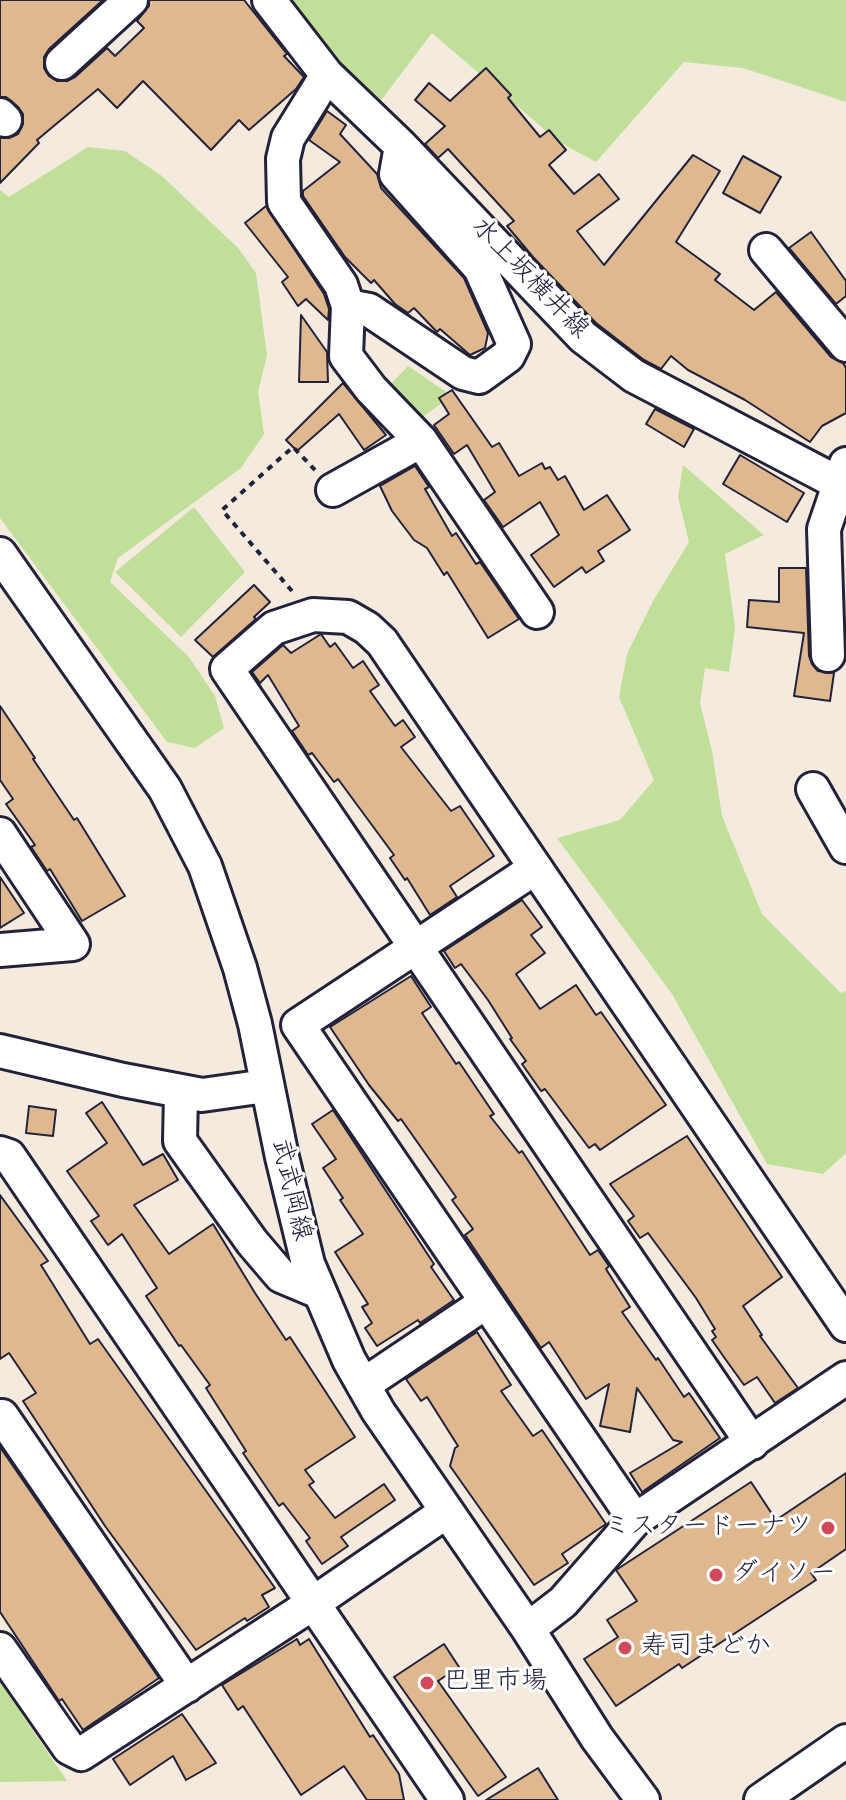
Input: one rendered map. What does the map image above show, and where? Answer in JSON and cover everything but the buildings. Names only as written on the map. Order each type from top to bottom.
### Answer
[{"type":"street","points":[[62,63],[131,0]]},
{"type":"street","name":"水上坂横井線","points":[[269,0],[327,75],[401,146],[583,337],[634,376],[844,478]]},
{"type":"street","points":[[327,75],[288,138],[283,159],[284,202],[341,285],[348,306],[346,356],[371,389],[421,441],[537,612]]},
{"type":"street","points":[[348,306],[369,310],[463,373],[479,377],[508,356],[514,344],[480,268],[396,174],[401,146]]},
{"type":"street","points":[[766,250],[846,345]]},
{"type":"street","points":[[333,490],[421,441]]},
{"type":"street","points":[[828,655],[824,529],[844,478]]},
{"type":"street","name":"武武岡線","points":[[0,554],[165,789],[205,866],[240,968],[255,1024],[300,1236],[319,1292],[363,1385],[528,1629],[597,1738],[643,1800]]},
{"type":"street","points":[[752,1443],[227,669],[274,628],[313,615],[348,617],[382,642],[846,1325]]},
{"type":"street","points":[[813,789],[846,847]]},
{"type":"street","points":[[0,834],[73,944],[0,950]]},
{"type":"street","points":[[534,869],[298,1025],[635,1520]]},
{"type":"street","points":[[0,1051],[181,1093],[226,1094],[266,1086]]},
{"type":"street","points":[[181,1093],[180,1141],[252,1242],[281,1276],[319,1292]]},
{"type":"street","points":[[0,1153],[9,1156],[447,1800]]},
{"type":"street","points":[[363,1385],[485,1303]]},
{"type":"street","points":[[528,1629],[563,1602],[635,1520],[846,1378]]},
{"type":"street","points":[[1,1416],[187,1686]]},
{"type":"street","points":[[0,1649],[69,1748],[81,1754],[312,1604],[446,1512]]},
{"type":"street","points":[[761,1800],[846,1741]]},
{"type":"path","points":[[313,615],[222,510],[293,447],[333,490]]},
{"type":"green space","points":[[279,0],[846,0],[846,102],[743,68],[684,62],[596,162],[559,142],[432,33],[370,115]]},
{"type":"green space","points":[[88,147],[125,151],[162,176],[238,248],[256,273],[267,355],[258,392],[264,434],[241,468],[118,558],[110,582],[189,657],[215,696],[224,728],[195,748],[167,742],[0,518],[0,190],[9,197]]},
{"type":"green space","points":[[408,366],[452,396],[417,421],[386,389]]},
{"type":"green space","points":[[683,465],[764,535],[725,554],[735,628],[729,672],[705,668],[700,703],[712,751],[722,816],[762,914],[841,993],[846,991],[846,1153],[823,1174],[767,1164],[672,994],[557,838],[620,820],[654,780],[619,697],[627,654],[653,601],[689,542],[678,497]]},
{"type":"green space","points":[[194,507],[245,572],[181,637],[115,572]]},
{"type":"green space","points":[[0,1682],[67,1781],[0,1782]]},
{"type":"place","name":"ミスタードーナツ","points":[[828,1528]]},
{"type":"place","name":"ダイソー","points":[[716,1575]]},
{"type":"place","name":"寿司まどか","points":[[625,1648]]},
{"type":"place","name":"巴里市場","points":[[427,1683]]}]
